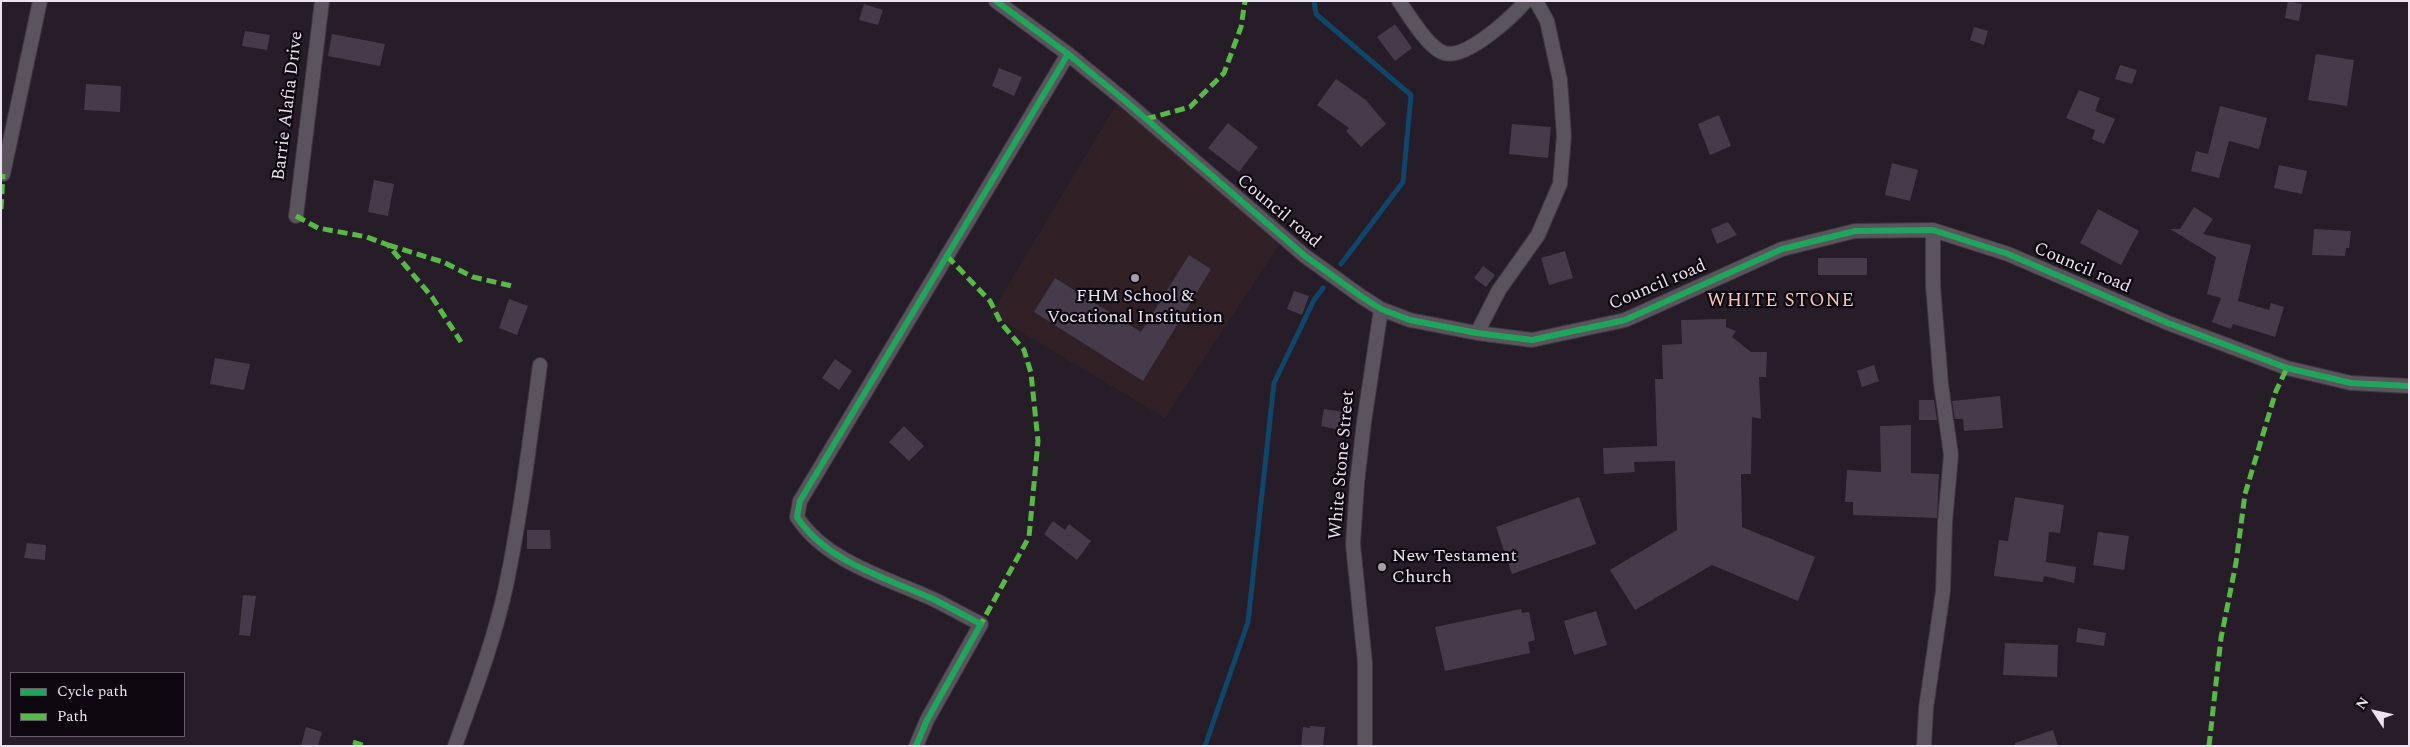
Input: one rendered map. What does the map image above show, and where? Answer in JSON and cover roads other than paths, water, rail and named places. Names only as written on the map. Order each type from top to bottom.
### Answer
[{"type":"street","points":[[3,174],[40,1]]},
{"type":"street","name":"Barrie Alafia Drive","points":[[296,216],[322,1]]},
{"type":"street","name":"Council road","points":[[996,1],[1068,54],[1305,256],[1362,298],[1382,309],[1410,320],[1477,333],[1532,340],[1625,320],[1782,249],[1855,230],[1933,230],[2008,254],[2168,323],[2287,368],[2351,383],[2409,386]]},
{"type":"street","points":[[1398,1],[1430,44],[1444,53],[1458,53],[1488,36],[1509,20],[1526,1]]},
{"type":"street","points":[[1477,333],[1499,290],[1538,235],[1560,184],[1564,136],[1560,80],[1547,21],[1536,1]]},
{"type":"street","points":[[916,746],[927,720],[981,624],[935,600],[859,566],[829,549],[806,530],[797,517],[800,501],[1068,54]]},
{"type":"street","points":[[1924,746],[1926,708],[1943,591],[1945,522],[1951,455],[1941,384],[1932,286],[1933,230]]},
{"type":"street","name":"White Stone Street","points":[[1365,746],[1364,663],[1353,544],[1360,457],[1372,360],[1382,309]]},
{"type":"street","points":[[455,746],[492,639],[506,586],[525,473],[540,365]]},
{"type":"waterway","points":[[1314,1],[1316,14],[1411,95],[1403,182],[1341,264]]},
{"type":"waterway","points":[[1205,746],[1248,622],[1274,383],[1314,300],[1323,288]]},
{"type":"place","name":"FHM School & Vocational Institution","points":[[1135,278]]},
{"type":"place","name":"New Testament Church","points":[[1382,567]]},
{"type":"district","name":"WHITE STONE","points":[[1781,302]]}]
